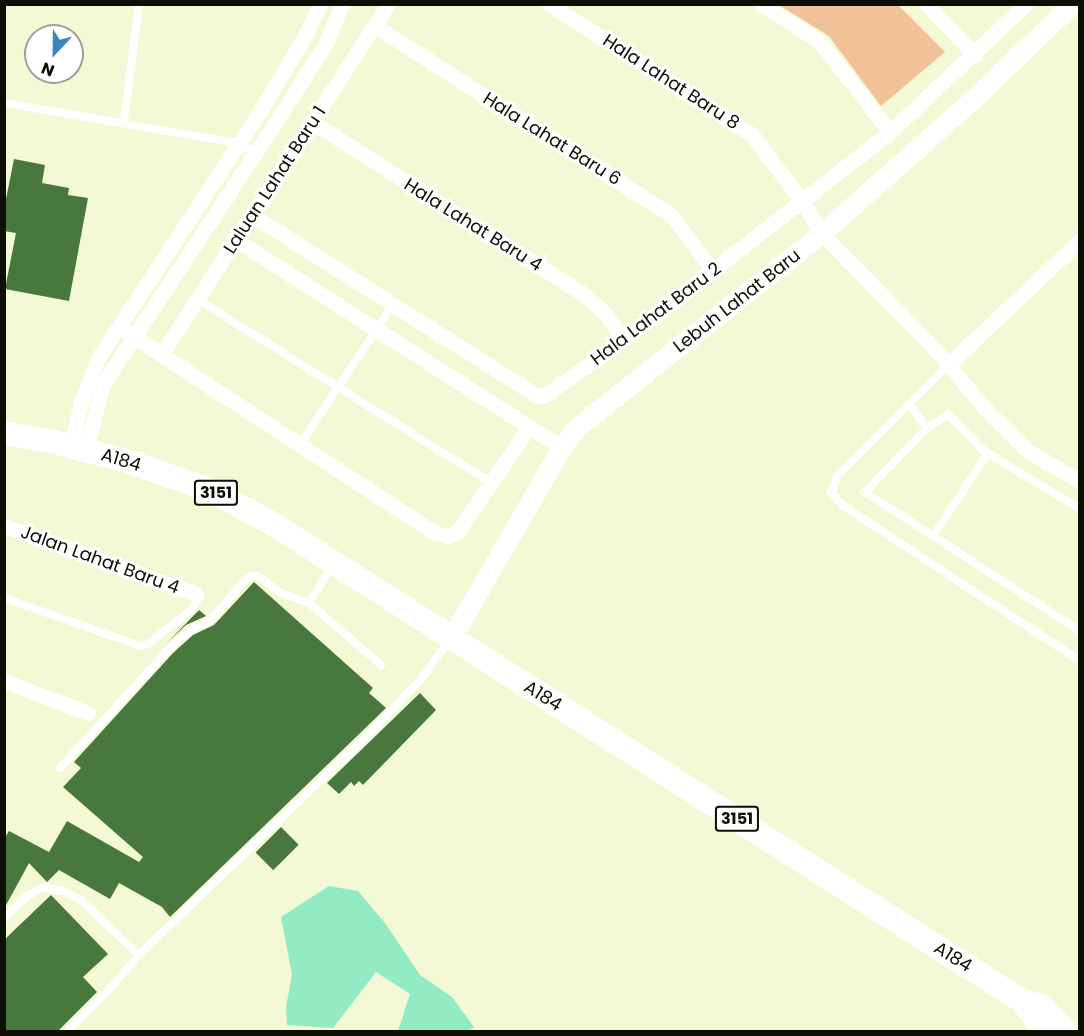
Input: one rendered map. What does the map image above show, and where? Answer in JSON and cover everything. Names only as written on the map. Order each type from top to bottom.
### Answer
[{"type":"main road","name":"A184","points":[[4,433],[127,461],[210,490],[273,524],[1022,1001],[1046,1032]]},
{"type":"main road","name":"3151","points":[[1022,1001],[1042,1006],[1067,1032]]},
{"type":"street","points":[[78,448],[90,377],[99,358],[295,54],[320,4]]},
{"type":"street","points":[[78,448],[103,384],[326,43],[342,4]]},
{"type":"street","name":"Laluan Lahat Baru 1","points":[[161,355],[388,4]]},
{"type":"street","name":"Hala Lahat Baru 8","points":[[549,4],[743,127],[752,135],[802,201],[822,234],[948,365],[988,413],[1028,451],[1080,481]]},
{"type":"street","points":[[761,4],[819,41],[890,132]]},
{"type":"street","points":[[926,4],[975,55]]},
{"type":"street","name":"Lebuh Lahat Baru","points":[[452,638],[562,448],[577,428],[822,234],[972,101],[1073,4]]},
{"type":"street","name":"Hala Lahat Baru 2","points":[[252,215],[536,395],[544,396],[624,339],[890,132],[975,55],[1016,8]]},
{"type":"street","name":"Hala Lahat Baru 6","points":[[375,26],[672,216],[713,271]]},
{"type":"street","name":"Hala Lahat Baru 4","points":[[312,122],[586,296],[604,312],[624,339]]},
{"type":"street","points":[[236,240],[562,448]]},
{"type":"street","points":[[948,365],[1080,240]]},
{"type":"street","points":[[119,327],[435,533],[448,536],[458,531],[529,427]]},
{"type":"street","name":"Jalan Lahat Baru 4","points":[[4,526],[196,594]]},
{"type":"street","points":[[4,681],[88,713]]},
{"type":"lane","points":[[124,121],[139,4]]},
{"type":"lane","points":[[4,103],[124,121],[238,143],[256,153]]},
{"type":"lane","points":[[197,299],[491,483]]},
{"type":"lane","points":[[299,446],[393,305]]},
{"type":"lane","points":[[948,365],[838,475],[831,492],[842,505],[1080,661]]},
{"type":"lane","points":[[909,404],[927,428]]},
{"type":"lane","points":[[1080,509],[988,453],[948,414],[927,428],[865,492],[1080,631]]},
{"type":"lane","points":[[933,536],[988,453]]},
{"type":"lane","points":[[309,603],[334,563]]},
{"type":"lane","points":[[60,768],[169,649],[190,630],[210,621],[245,580],[258,576],[281,593],[309,603],[381,665]]},
{"type":"lane","points":[[4,598],[141,646],[148,644],[190,611],[197,602],[196,594]]},
{"type":"lane","points":[[67,1032],[139,955],[372,731],[418,682],[452,638]]},
{"type":"lane","points":[[4,918],[26,897],[43,887],[64,891],[81,900],[139,955]]},
{"type":"shaded area","points":[[779,5],[898,5],[945,52],[881,106],[829,36]]},
{"type":"shaded area","points":[[329,886],[358,891],[385,923],[420,975],[452,997],[474,1027],[468,1031],[398,1031],[410,994],[376,972],[333,1028],[287,1025],[286,1007],[292,975],[281,917]]},
{"type":"building","points":[[14,159],[45,165],[42,183],[69,188],[68,195],[88,198],[69,301],[5,289],[16,233],[4,231],[4,209]]},
{"type":"building","points":[[254,582],[373,688],[369,693],[386,708],[170,917],[162,907],[119,883],[110,899],[59,870],[47,882],[29,863],[4,909],[4,839],[9,831],[49,852],[67,821],[139,862],[143,857],[63,787],[81,768],[74,762],[173,653],[193,635],[214,625]]},
{"type":"building","points":[[199,610],[206,616],[186,625],[167,643]]},
{"type":"building","points":[[420,693],[436,710],[363,785],[359,781],[354,786],[351,782],[339,794],[327,783]]},
{"type":"building","points":[[281,827],[299,845],[273,870],[256,852]]},
{"type":"building","points":[[51,895],[108,954],[83,977],[97,992],[57,1032],[4,1032],[4,940]]}]
